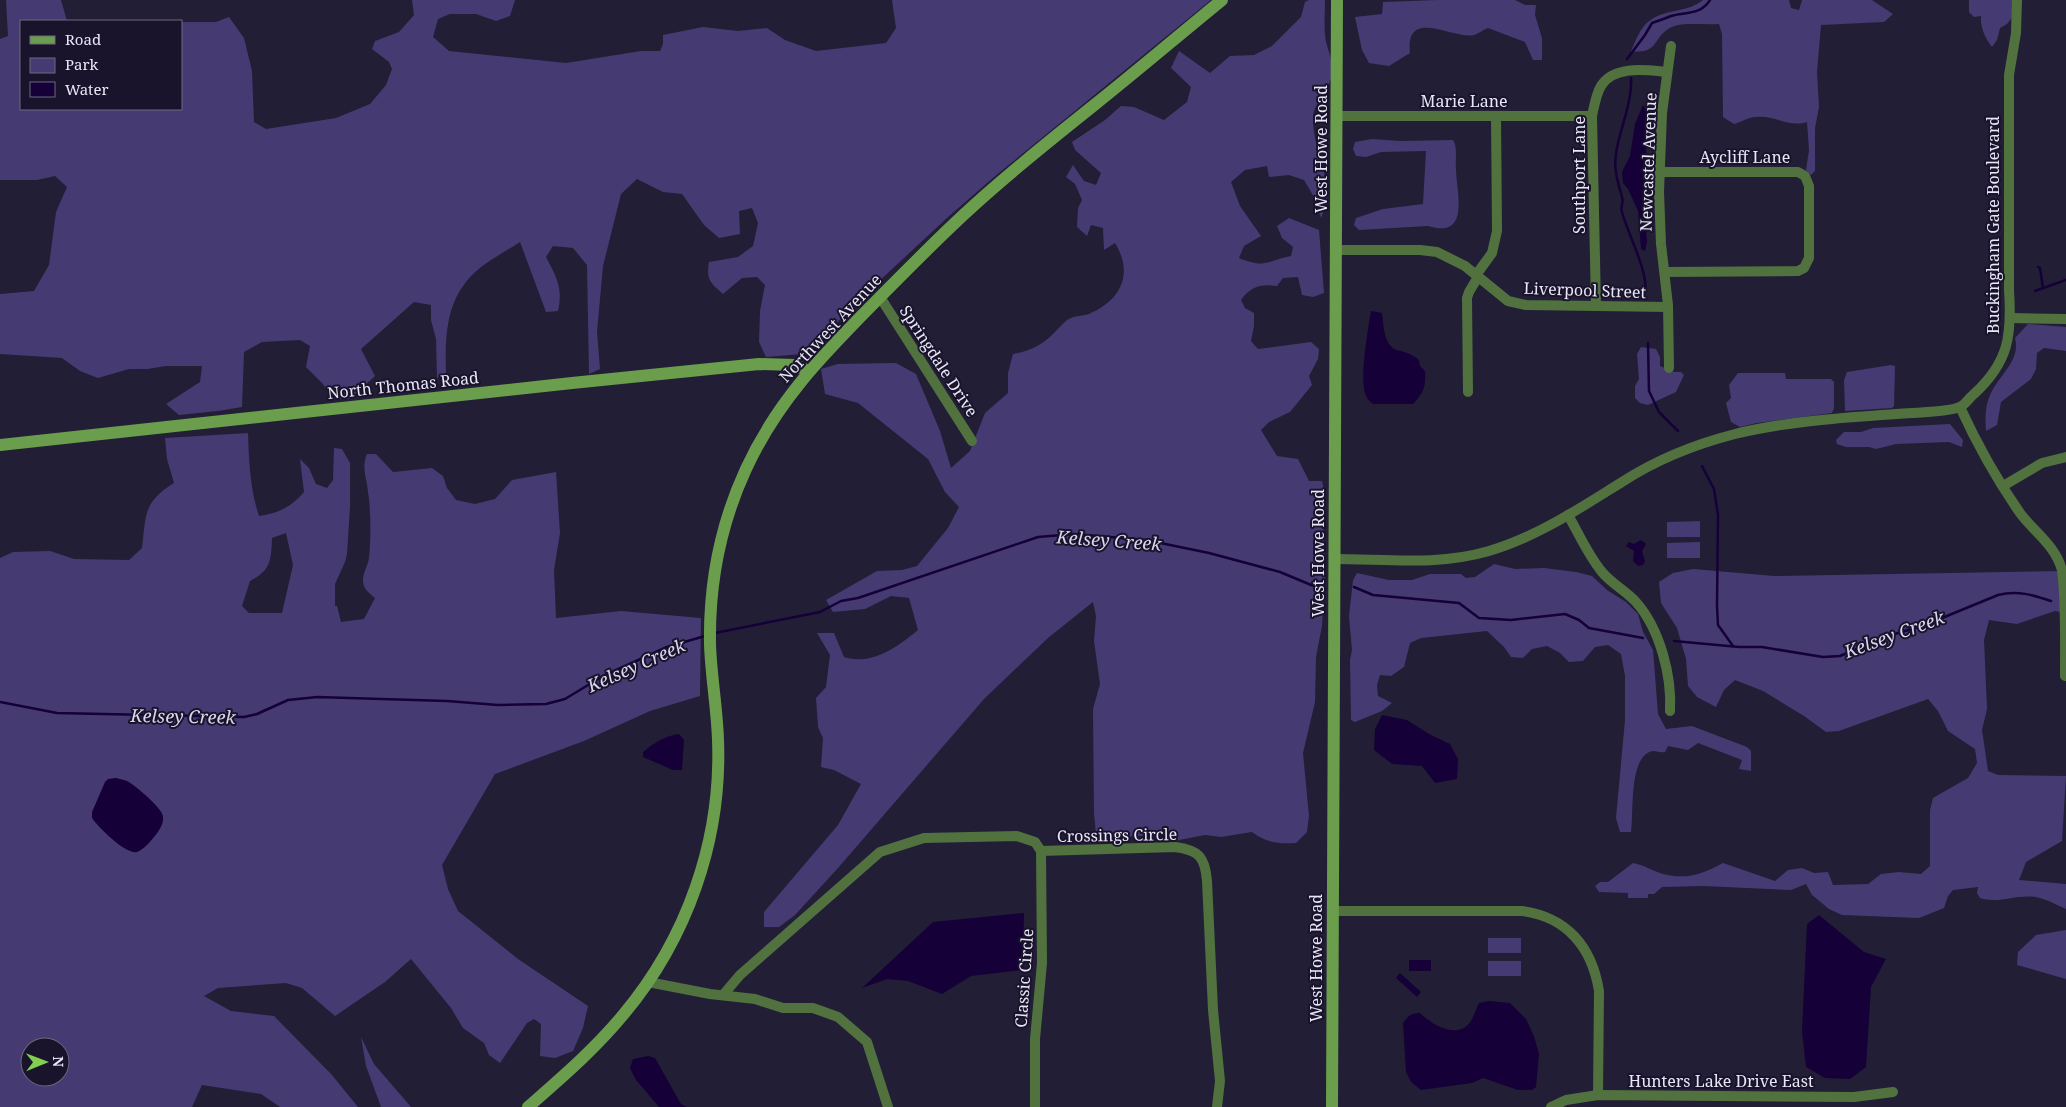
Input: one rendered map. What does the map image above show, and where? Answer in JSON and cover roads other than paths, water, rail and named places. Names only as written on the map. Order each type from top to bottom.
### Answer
[{"type":"street","name":"Northwest Avenue","points":[[534,1105],[604,1036],[648,982],[666,953],[690,903],[711,831],[717,794],[718,744],[710,638],[711,608],[717,567],[725,528],[734,500],[745,471],[768,427],[808,371],[880,297],[974,206],[1222,0]]},
{"type":"street","name":"West Howe Road","points":[[1332,1107],[1337,0]]},
{"type":"street","name":"Buckingham Gate Boulevard","points":[[1960,407],[1984,385],[1995,370],[2006,348],[2011,318],[2009,290],[2009,75],[2016,33],[2017,0]]},
{"type":"street","name":"Newcastel Avenue","points":[[1669,368],[1668,307],[1660,220],[1660,172],[1666,72],[1671,46]]},
{"type":"street","name":"Southport Lane","points":[[1596,306],[1592,116],[1601,86],[1612,75],[1631,71],[1666,72]]},
{"type":"street","name":"Marie Lane","points":[[1337,116],[1592,116]]},
{"type":"street","points":[[1468,392],[1468,292],[1496,244],[1496,116]]},
{"type":"street","name":"Aycliff Lane","points":[[1660,172],[1798,172],[1805,176],[1809,186],[1809,258],[1804,268],[1798,271],[1665,272]]},
{"type":"street","name":"Liverpool Street","points":[[1337,250],[1420,250],[1437,252],[1452,258],[1508,300],[1524,305],[1668,307]]},
{"type":"street","name":"Springdale Drive","points":[[880,297],[972,441]]},
{"type":"street","points":[[2011,318],[2066,319]]},
{"type":"street","name":"North Thomas Road","points":[[0,444],[759,364],[781,363],[795,365],[808,371]]},
{"type":"street","points":[[1334,559],[1405,562],[1462,557],[1491,551],[1512,543],[1568,515],[1624,480],[1670,456],[1732,435],[1799,422],[1960,407],[1972,435],[2003,486],[2021,514],[2048,542],[2063,571],[2065,586],[2065,676]]},
{"type":"street","points":[[2003,486],[2042,463],[2066,457]]},
{"type":"street","points":[[1568,515],[1598,566],[1613,584],[1636,602],[1651,625],[1668,674],[1670,711]]},
{"type":"street","name":"Crossings Circle","points":[[723,995],[740,975],[880,852],[924,838],[1017,836],[1035,842],[1041,852],[1189,849],[1197,853],[1202,859],[1206,870],[1213,1010],[1220,1081],[1217,1107]]},
{"type":"street","name":"Classic Circle","points":[[1035,1107],[1035,1039],[1042,963],[1041,852]]},
{"type":"street","points":[[1332,910],[1522,911],[1543,916],[1565,928],[1584,948],[1592,962],[1597,977],[1599,991],[1598,1095]]},
{"type":"street","points":[[648,982],[754,999],[783,1008],[813,1008],[838,1017],[867,1042],[888,1107]]},
{"type":"street","name":"Hunters Lake Drive East","points":[[1551,1107],[1566,1100],[1598,1095],[1854,1097],[1893,1092]]},
{"type":"water","points":[[1643,105],[1647,111],[1645,213],[1647,242],[1645,251],[1641,249],[1638,211],[1628,189],[1623,183],[1622,172],[1630,156],[1635,124]]},
{"type":"water","points":[[1371,311],[1382,313],[1385,334],[1389,344],[1397,350],[1419,360],[1420,366],[1425,371],[1424,389],[1413,404],[1373,404],[1367,398],[1363,381]]},
{"type":"water","points":[[1641,540],[1646,544],[1642,551],[1645,561],[1643,565],[1638,566],[1633,561],[1634,551],[1626,546],[1629,542],[1634,544]]},
{"type":"water","points":[[1382,715],[1407,720],[1429,734],[1450,744],[1458,759],[1457,779],[1435,783],[1422,766],[1392,764],[1374,750],[1375,729]]},
{"type":"water","points":[[679,734],[684,740],[682,770],[673,770],[643,757],[643,752],[656,742]]},
{"type":"water","points":[[116,778],[127,781],[142,792],[158,807],[163,816],[162,825],[158,832],[142,850],[137,852],[132,852],[120,845],[106,834],[92,818],[92,812],[105,782],[108,779]]},
{"type":"water","points":[[1024,913],[1023,970],[971,976],[942,994],[908,981],[887,979],[862,988],[933,922]]},
{"type":"water","points":[[1819,915],[1864,952],[1886,959],[1871,987],[1866,1067],[1850,1079],[1825,1078],[1806,1067],[1802,1031],[1807,924]]},
{"type":"water","points":[[1409,960],[1431,960],[1431,971],[1409,971]]},
{"type":"water","points":[[1400,973],[1421,992],[1417,997],[1396,978]]},
{"type":"water","points":[[1489,1001],[1510,1003],[1526,1019],[1534,1036],[1539,1054],[1536,1087],[1532,1090],[1518,1090],[1483,1078],[1472,1083],[1421,1090],[1411,1082],[1406,1072],[1403,1023],[1406,1018],[1412,1014],[1420,1013],[1438,1026],[1445,1029],[1459,1030],[1466,1027],[1471,1021],[1479,1003]]},
{"type":"water","points":[[648,1056],[655,1058],[681,1104],[687,1107],[659,1107],[636,1080],[630,1068],[633,1059]]},
{"type":"waterway","points":[[1627,59],[1652,23],[1671,16],[1697,11],[1710,0]]},
{"type":"waterway","points":[[1631,78],[1629,102],[1615,161],[1622,199],[1622,210],[1644,274],[1645,292]]},
{"type":"waterway","points":[[2038,267],[2040,268],[2043,288]]},
{"type":"waterway","points":[[2035,291],[2066,280]]},
{"type":"waterway","points":[[1648,343],[1649,391],[1659,412],[1678,431]]},
{"type":"waterway","points":[[1702,466],[1714,489],[1718,515],[1718,625],[1733,646]]},
{"type":"waterway","name":"Kelsey Creek","points":[[715,633],[820,612],[841,601],[858,598],[1038,537],[1074,534],[1146,540],[1209,553],[1280,572],[1316,587]]},
{"type":"waterway","name":"Kelsey Creek","points":[[1354,587],[1373,595],[1459,603],[1479,618],[1511,620],[1565,614],[1579,620],[1589,628],[1643,638]]},
{"type":"waterway","name":"Kelsey Creek","points":[[1674,641],[1739,647],[1762,647],[1823,657],[1840,656],[1888,636],[1925,625],[1998,595],[2018,593],[2051,601]]},
{"type":"waterway","name":"Kelsey Creek","points":[[0,702],[57,713],[244,717],[257,714],[288,700],[317,697],[447,701],[498,705],[546,704],[565,699],[603,676],[667,647],[705,636]]}]
